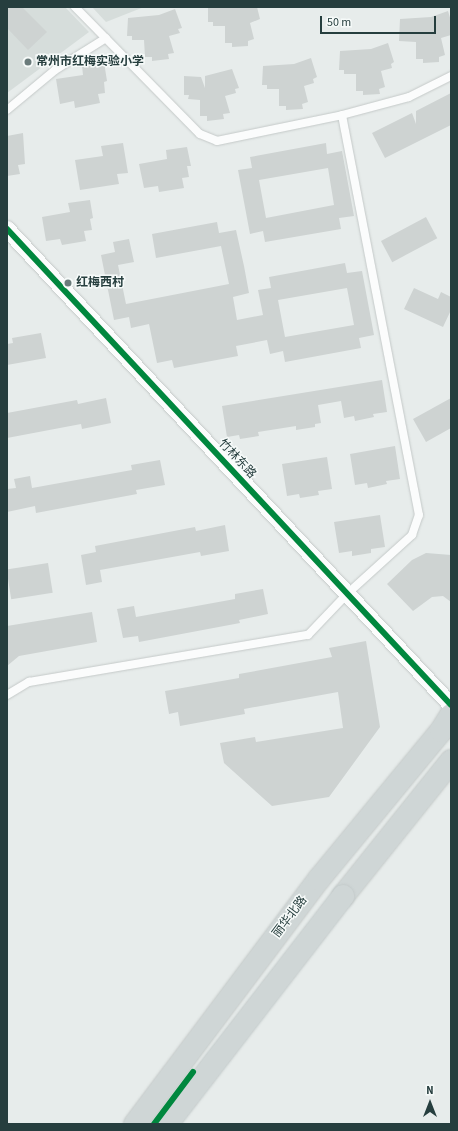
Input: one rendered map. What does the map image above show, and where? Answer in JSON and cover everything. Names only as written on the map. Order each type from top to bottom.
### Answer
[{"type":"main road","name":"丽华北路","points":[[135,1124],[318,879],[441,732],[451,716]]},
{"type":"main road","points":[[167,1124],[343,896],[451,761]]},
{"type":"street","name":"竹林东路","points":[[7,229],[451,705]]},
{"type":"lane","points":[[75,7],[200,134],[217,141],[342,115],[409,97],[451,76]]},
{"type":"lane","points":[[7,110],[55,70],[106,38]]},
{"type":"lane","points":[[7,695],[29,682],[308,634],[347,594],[412,534],[419,515],[342,115]]},
{"type":"shaded area","name":"常州市红梅实验小学","points":[[7,7],[65,7],[89,32],[7,93]]},
{"type":"shaded area","points":[[92,7],[144,7],[106,22]]},
{"type":"building","points":[[7,7],[22,7],[47,32],[28,50],[7,28]]},
{"type":"building","points":[[208,7],[257,7],[260,19],[250,23],[254,39],[248,41],[248,46],[232,47],[232,43],[225,43],[225,26],[213,26],[213,22],[208,22]]},
{"type":"building","points":[[175,9],[182,28],[178,29],[180,33],[169,36],[174,53],[168,54],[169,59],[152,61],[152,57],[145,57],[144,40],[132,40],[132,36],[127,36],[128,18],[159,15]]},
{"type":"building","points":[[448,11],[451,21],[451,35],[441,38],[445,55],[439,57],[439,62],[423,63],[423,59],[416,59],[416,42],[399,41],[400,19],[431,17]]},
{"type":"building","points":[[388,43],[394,62],[391,64],[392,68],[381,71],[385,87],[379,89],[380,94],[363,95],[363,91],[356,91],[356,74],[344,74],[344,70],[339,70],[340,51],[371,49]]},
{"type":"building","points":[[311,58],[317,77],[313,79],[314,83],[304,86],[308,102],[302,104],[303,109],[286,110],[286,106],[279,106],[279,89],[267,89],[267,85],[262,85],[263,66],[294,64]]},
{"type":"building","points":[[104,62],[107,81],[104,82],[105,93],[98,94],[100,103],[75,108],[74,101],[60,104],[56,79],[83,75],[82,66]]},
{"type":"building","points":[[232,69],[239,88],[235,89],[236,93],[225,96],[230,113],[223,114],[224,119],[207,121],[207,116],[200,116],[200,100],[188,99],[189,95],[184,95],[184,76],[201,77],[205,88],[205,76]]},
{"type":"building","points":[[451,93],[451,125],[385,158],[372,133],[412,113],[416,124],[416,111]]},
{"type":"building","points":[[23,133],[25,164],[18,165],[20,174],[7,176],[7,136]]},
{"type":"building","points":[[123,143],[128,173],[117,174],[119,184],[80,190],[75,160],[103,156],[101,146]]},
{"type":"building","points":[[326,143],[327,154],[342,151],[354,216],[339,218],[341,229],[265,242],[263,231],[250,234],[238,170],[252,168],[250,157]],"holes":[[[328,168],[334,205],[266,218],[259,180]]]},
{"type":"building","points":[[187,147],[191,166],[187,166],[189,177],[182,178],[184,188],[159,192],[158,186],[144,188],[139,164],[167,159],[166,150]]},
{"type":"building","points":[[90,200],[93,218],[90,219],[92,230],[84,231],[86,241],[62,245],[60,239],[46,241],[42,217],[70,212],[68,203]]},
{"type":"building","points":[[426,217],[437,238],[392,262],[381,241]]},
{"type":"building","points":[[217,222],[219,233],[236,230],[249,293],[233,297],[237,320],[263,315],[258,290],[271,288],[269,277],[345,263],[347,273],[362,271],[374,335],[359,338],[361,348],[285,362],[283,351],[270,354],[267,340],[236,346],[238,356],[174,368],[172,360],[157,363],[149,324],[131,328],[129,317],[114,320],[101,255],[115,252],[113,242],[129,239],[134,262],[118,265],[126,304],[229,284],[221,246],[156,258],[152,234]],"holes":[[[347,288],[354,325],[285,337],[278,300]]]},
{"type":"building","points":[[414,288],[438,299],[441,292],[451,297],[451,310],[443,327],[404,309]]},
{"type":"building","points":[[41,333],[46,358],[7,365],[7,344],[13,343],[12,338]]},
{"type":"building","points":[[382,380],[387,412],[373,414],[374,417],[355,421],[354,416],[344,418],[341,401],[318,405],[321,423],[315,424],[315,427],[296,430],[296,426],[258,432],[259,436],[240,439],[239,435],[227,437],[222,406]]},
{"type":"building","points":[[106,398],[111,423],[82,429],[81,424],[7,438],[7,413],[77,400],[78,404]]},
{"type":"building","points":[[451,398],[451,428],[426,442],[413,419]]},
{"type":"building","points":[[395,446],[400,479],[386,481],[387,484],[368,488],[367,483],[355,485],[350,454]]},
{"type":"building","points":[[327,457],[332,489],[318,491],[319,495],[300,498],[299,494],[287,496],[282,464]]},
{"type":"building","points":[[160,460],[165,485],[136,490],[137,494],[36,513],[35,506],[7,512],[7,489],[16,488],[14,479],[30,476],[32,488],[132,470],[131,465]]},
{"type":"building","points":[[380,515],[385,547],[371,549],[371,553],[352,556],[352,551],[339,553],[334,522]]},
{"type":"building","points":[[225,525],[229,551],[201,556],[200,552],[100,570],[102,582],[86,585],[81,555],[96,552],[95,546],[195,527],[196,531]]},
{"type":"building","points":[[426,553],[451,555],[451,602],[443,596],[432,597],[413,611],[387,584],[412,560]]},
{"type":"building","points":[[48,563],[53,593],[11,599],[7,569]]},
{"type":"building","points":[[263,589],[268,614],[239,620],[240,623],[139,642],[138,636],[123,638],[117,609],[134,606],[136,617],[235,599],[235,594]]},
{"type":"building","points":[[92,612],[97,642],[19,656],[7,666],[7,626]]},
{"type":"building","points":[[366,641],[380,727],[329,797],[272,806],[224,763],[220,743],[255,737],[256,742],[343,728],[338,692],[244,709],[245,714],[180,726],[178,712],[169,714],[165,691],[239,678],[239,674],[332,657],[329,648]]},
{"type":"cycle path","points":[[7,229],[451,705]]},
{"type":"cycle path","points":[[154,1124],[193,1072]]},
{"type":"place","name":"常州市红梅实验小学","points":[[28,62]]},
{"type":"place","name":"红梅西村","points":[[68,283]]}]
